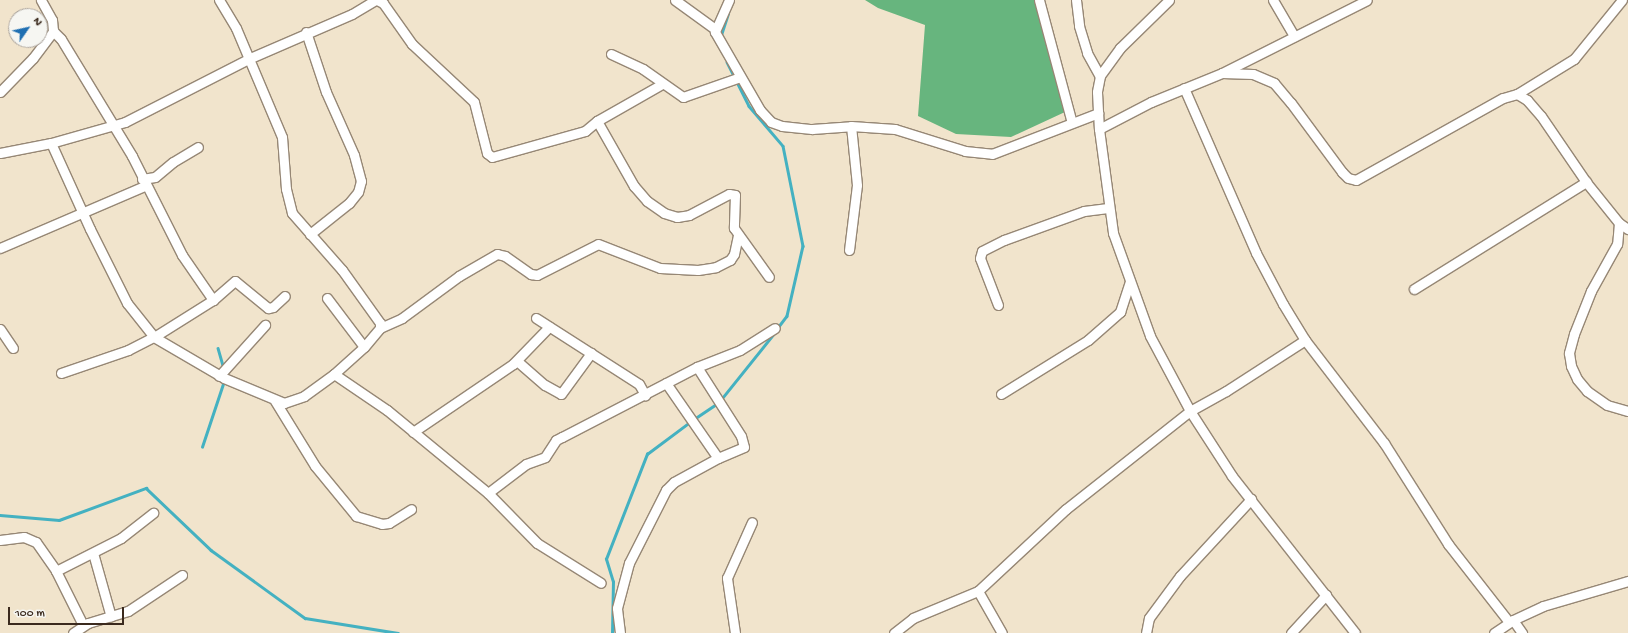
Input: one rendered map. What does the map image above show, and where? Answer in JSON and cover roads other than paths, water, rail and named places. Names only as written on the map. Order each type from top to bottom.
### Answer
[{"type":"street","points":[[41,0],[52,20],[53,31],[61,39],[113,124],[182,255],[213,300]]},
{"type":"street","points":[[219,0],[236,28],[248,59],[271,107],[282,137],[286,189],[292,213],[364,298],[378,318],[380,328]]},
{"type":"street","points":[[0,153],[51,143],[124,122],[248,59],[306,32],[352,14],[376,0],[383,3],[412,44],[474,102],[489,156],[585,131],[597,121],[662,84]]},
{"type":"street","points":[[675,0],[715,29],[740,77],[760,110],[775,124],[812,129],[851,126],[895,129],[965,151],[992,154],[1098,113]]},
{"type":"street","points":[[715,29],[729,0]]},
{"type":"street","points":[[1039,0],[1072,123]]},
{"type":"street","points":[[1076,0],[1079,26],[1087,53],[1100,76]]},
{"type":"street","points":[[1169,0],[1120,48],[1100,76],[1098,113],[1099,129],[1108,208],[1113,233],[1150,336],[1190,411],[1229,470],[1355,633]]},
{"type":"street","points":[[1273,0],[1294,36]]},
{"type":"street","points":[[1099,129],[1184,88],[1222,73],[1360,2],[1367,0]]},
{"type":"street","points":[[1222,73],[1253,74],[1274,83],[1291,103],[1342,172],[1348,178],[1356,180],[1503,98],[1517,94],[1574,59],[1622,0]]},
{"type":"street","points":[[0,92],[33,58],[53,31]]},
{"type":"street","points":[[306,32],[326,92],[354,155],[361,182],[358,192],[349,203],[310,234]]},
{"type":"street","points":[[611,54],[643,69],[680,96],[687,97],[740,77]]},
{"type":"street","points":[[1184,88],[1256,254],[1305,340],[1384,443],[1437,527],[1522,633]]},
{"type":"street","points":[[1517,94],[1527,100],[1542,116],[1586,182],[1618,223],[1628,229]]},
{"type":"street","points":[[597,121],[634,186],[655,208],[670,216],[689,215],[732,193],[736,198],[733,224],[738,235],[769,277]]},
{"type":"street","points":[[849,250],[857,185],[851,126]]},
{"type":"street","points":[[51,143],[127,303],[154,338],[219,376],[275,401],[293,402],[334,374],[364,347],[380,328],[402,318],[459,276],[497,254],[505,256],[531,274],[537,275],[598,244],[660,268],[698,270],[716,267],[730,260],[734,254],[738,235]]},
{"type":"street","points":[[0,248],[83,213],[155,177],[172,162],[198,147]]},
{"type":"street","points":[[1414,289],[1586,182]]},
{"type":"street","points":[[998,305],[980,258],[982,251],[1004,240],[1084,211],[1108,208]]},
{"type":"street","points":[[1618,223],[1617,244],[1591,291],[1574,334],[1569,353],[1571,366],[1577,379],[1587,391],[1607,405],[1628,411]]},
{"type":"street","points":[[61,373],[128,350],[154,338],[213,300],[236,281],[268,308],[273,307],[285,296]]},
{"type":"street","points":[[1001,394],[1056,362],[1093,336],[1120,312],[1130,282]]},
{"type":"street","points":[[327,298],[364,347]]},
{"type":"street","points":[[536,318],[639,384],[645,395]]},
{"type":"street","points":[[219,376],[265,325]]},
{"type":"street","points":[[413,432],[517,361],[549,327]]},
{"type":"street","points":[[488,493],[526,464],[545,457],[556,440],[697,367],[740,350],[775,328]]},
{"type":"street","points":[[0,329],[13,348]]},
{"type":"street","points":[[894,633],[905,629],[913,618],[978,591],[1066,509],[1190,411],[1226,391],[1305,340]]},
{"type":"street","points":[[517,361],[545,385],[561,394],[590,353]]},
{"type":"street","points":[[620,633],[617,608],[629,563],[666,490],[674,482],[718,458],[742,450],[745,444],[697,367]]},
{"type":"street","points":[[334,374],[365,394],[488,493],[531,539],[601,583]]},
{"type":"street","points":[[666,383],[718,458]]},
{"type":"street","points":[[275,401],[315,466],[356,516],[382,524],[389,523],[411,509]]},
{"type":"street","points":[[1145,632],[1149,618],[1180,576],[1213,537],[1251,499]]},
{"type":"street","points":[[56,571],[93,553],[128,533],[153,513]]},
{"type":"street","points":[[735,633],[727,578],[752,522]]},
{"type":"street","points":[[0,540],[17,537],[33,539],[56,571],[83,625]]},
{"type":"street","points":[[93,553],[111,617]]},
{"type":"street","points":[[73,633],[83,625],[131,610],[182,575]]},
{"type":"street","points":[[1494,633],[1511,621],[1543,606],[1628,581]]},
{"type":"street","points":[[978,591],[1002,633]]},
{"type":"street","points":[[1291,633],[1326,595]]},
{"type":"waterway","points":[[721,35],[728,14]]},
{"type":"waterway","points":[[727,62],[749,106],[783,146],[803,246],[787,316],[778,328]]},
{"type":"waterway","points":[[694,419],[719,402],[775,332]]},
{"type":"waterway","points":[[218,348],[223,366]]},
{"type":"waterway","points":[[202,447],[224,381]]},
{"type":"waterway","points":[[612,633],[613,582],[606,559],[647,454],[690,422]]},
{"type":"waterway","points":[[0,515],[59,520],[146,488],[211,550],[305,618],[398,633]]}]
